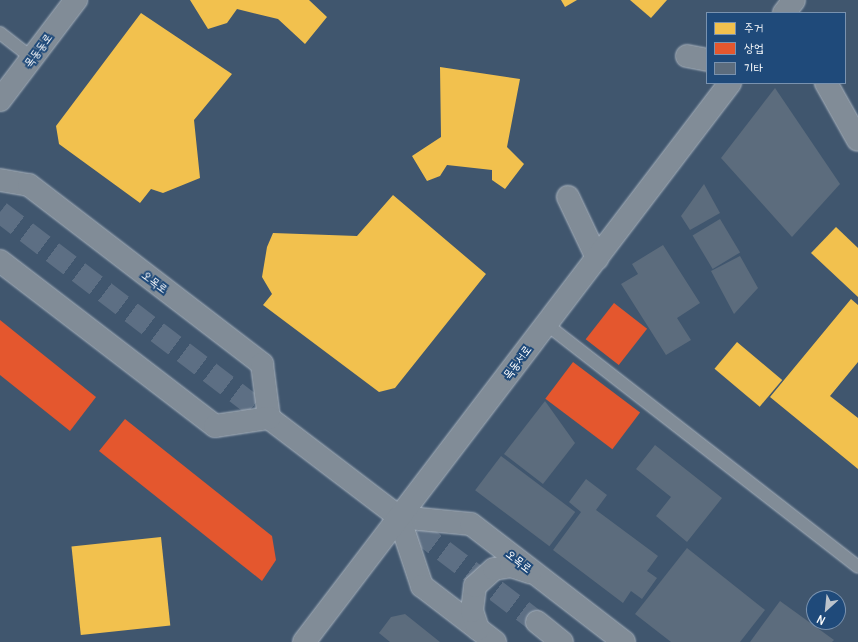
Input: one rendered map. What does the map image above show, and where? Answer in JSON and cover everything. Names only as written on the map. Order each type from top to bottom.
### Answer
[{"type":"main road","name":"목동동로","points":[[0,100],[76,0]]},
{"type":"main road","name":"목동서로","points":[[304,642],[729,84]]},
{"type":"main road","points":[[827,84],[858,140]]},
{"type":"main road","name":"오목로","points":[[0,180],[30,185],[262,364],[269,418]]},
{"type":"main road","points":[[568,197],[597,258]]},
{"type":"main road","points":[[0,261],[215,426],[269,418],[399,517],[422,586],[486,636]]},
{"type":"main road","name":"오목로","points":[[399,517],[471,524],[624,642]]},
{"type":"main road","points":[[486,636],[472,600],[475,586],[486,573],[511,566],[534,572]]},
{"type":"main road","points":[[536,622],[562,642]]},
{"type":"lane","points":[[0,33],[32,58]]},
{"type":"lane","points":[[546,324],[858,567]]},
{"type":"building: 주거","points":[[190,0],[309,0],[327,17],[305,44],[278,19],[237,9],[227,23],[208,29]]},
{"type":"building: 주거","points":[[561,0],[577,0],[565,7]]},
{"type":"building: 주거","points":[[630,0],[667,0],[651,18]]},
{"type":"building: 주거","points":[[141,13],[232,74],[194,120],[200,178],[163,193],[151,189],[140,203],[59,144],[56,126]]},
{"type":"building: 주거","points":[[440,67],[520,79],[507,147],[524,164],[505,189],[492,180],[492,170],[447,165],[440,176],[427,181],[412,156],[441,137]]},
{"type":"building: 주거","points":[[393,195],[486,274],[395,388],[379,392],[263,305],[272,294],[262,277],[267,247],[273,233],[357,236]]},
{"type":"building: 주거","points":[[836,227],[858,248],[858,297],[811,253]]},
{"type":"building: 주거","points":[[851,299],[858,305],[858,362],[830,396],[858,418],[858,469],[770,397]]},
{"type":"building: 주거","points":[[737,342],[782,380],[760,407],[715,369]]},
{"type":"building: 주거","points":[[161,537],[170,626],[81,635],[71,546]]},
{"type":"building: 상업","points":[[614,303],[647,329],[619,365],[586,339]]},
{"type":"building: 상업","points":[[0,320],[96,397],[70,431],[0,375]]},
{"type":"building: 상업","points":[[573,362],[640,413],[612,449],[545,399]]},
{"type":"building: 상업","points":[[125,419],[272,536],[276,560],[262,581],[99,451]]},
{"type":"building: 기타","points":[[775,88],[840,184],[792,237],[721,158]]},
{"type":"building: 기타","points":[[704,184],[720,213],[690,230],[681,216]]},
{"type":"building: 기타","points":[[720,219],[740,252],[713,269],[693,235]]},
{"type":"building: 기타","points":[[663,245],[700,303],[677,318],[691,340],[666,355],[621,284],[638,274],[632,264]]},
{"type":"building: 기타","points":[[740,256],[758,288],[734,314],[711,271]]},
{"type":"building: 기타","points":[[545,401],[575,443],[543,484],[504,454]]},
{"type":"building: 기타","points":[[655,445],[722,498],[687,542],[656,516],[671,497],[636,469]]},
{"type":"building: 기타","points":[[501,456],[575,512],[549,546],[475,490]]},
{"type":"building: 기타","points":[[586,479],[607,495],[596,510],[658,556],[647,571],[657,578],[642,599],[631,591],[623,603],[553,550],[581,512],[569,502]]},
{"type":"building: 기타","points":[[687,548],[765,610],[740,642],[671,642],[635,614]]},
{"type":"building: 기타","points":[[780,601],[806,620],[806,630],[820,630],[834,640],[832,642],[750,642]]},
{"type":"building: 기타","points":[[405,614],[440,642],[390,642],[379,633],[391,617]]},
{"type":"tunnel","points":[[0,212],[280,426]]},
{"type":"tunnel","points":[[391,511],[537,622]]}]
